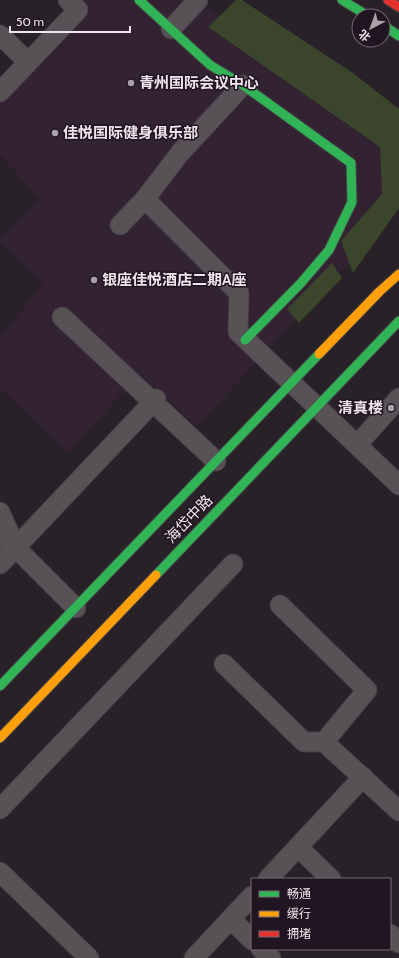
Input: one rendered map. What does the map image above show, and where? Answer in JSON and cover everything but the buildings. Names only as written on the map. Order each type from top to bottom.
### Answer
[{"type":"main road","points":[[139,0],[210,65],[243,85],[351,163],[352,202],[329,250],[301,282],[245,340]]},
{"type":"main road","points":[[342,0],[355,8]]},
{"type":"main road","points":[[388,0],[399,7]]},
{"type":"main road","name":"海岱中路","points":[[0,686],[380,291],[399,274]]},
{"type":"main road","name":"海岱中路","points":[[0,738],[316,406],[399,321]]},
{"type":"street","points":[[0,92],[78,10],[68,0]]},
{"type":"street","points":[[172,29],[198,0]]},
{"type":"street","points":[[0,35],[28,62]]},
{"type":"street","points":[[120,224],[145,199],[180,153],[243,85]]},
{"type":"street","points":[[145,199],[239,293],[238,332],[245,340],[399,485]]},
{"type":"street","points":[[62,317],[216,461]]},
{"type":"street","points":[[357,445],[399,398]]},
{"type":"street","points":[[0,564],[156,400]]},
{"type":"street","points":[[0,512],[15,547]]},
{"type":"street","points":[[0,536],[15,547],[76,608]]},
{"type":"street","points":[[0,809],[233,564]]},
{"type":"street","points":[[280,605],[367,690],[324,742]]},
{"type":"street","points":[[224,664],[304,742],[324,742],[399,811]]},
{"type":"street","points":[[269,878],[363,777]]},
{"type":"street","points":[[298,847],[330,878]]},
{"type":"street","points":[[0,872],[89,958]]},
{"type":"street","points":[[194,958],[251,897]]},
{"type":"street","points":[[231,919],[251,939]]},
{"type":"street","points":[[262,950],[270,958]]},
{"type":"shaded area","points":[[76,0],[198,0],[382,127],[394,190],[362,249],[197,426],[140,374],[67,453],[0,388],[0,336],[43,284],[0,243],[0,239],[40,199],[0,155],[0,93]]},
{"type":"green space","points":[[236,0],[242,0],[353,73],[399,109],[399,208],[353,273],[341,241],[382,194],[380,147],[208,27]]},
{"type":"green space","points":[[332,263],[342,278],[299,323],[287,309]]},
{"type":"traffic: fast","points":[[139,0],[210,65],[243,85],[351,163],[352,202],[329,250],[301,283],[245,340]]},
{"type":"traffic: fast","points":[[342,0],[355,8]]},
{"type":"traffic: fast","points":[[391,30],[399,36]]},
{"type":"traffic: fast","points":[[156,575],[399,321]]},
{"type":"traffic: fast","points":[[0,686],[319,354]]},
{"type":"traffic: slow","points":[[319,354],[380,291],[399,274]]},
{"type":"traffic: slow","points":[[0,738],[156,575]]},
{"type":"traffic: jam","points":[[388,0],[399,7]]},
{"type":"place","name":"青州国际会议中心","points":[[131,83]]},
{"type":"place","name":"佳悦国际健身俱乐部","points":[[55,133]]},
{"type":"place","name":"银座佳悦酒店二期A座","points":[[94,280]]},
{"type":"place","name":"清真楼","points":[[391,408]]}]
